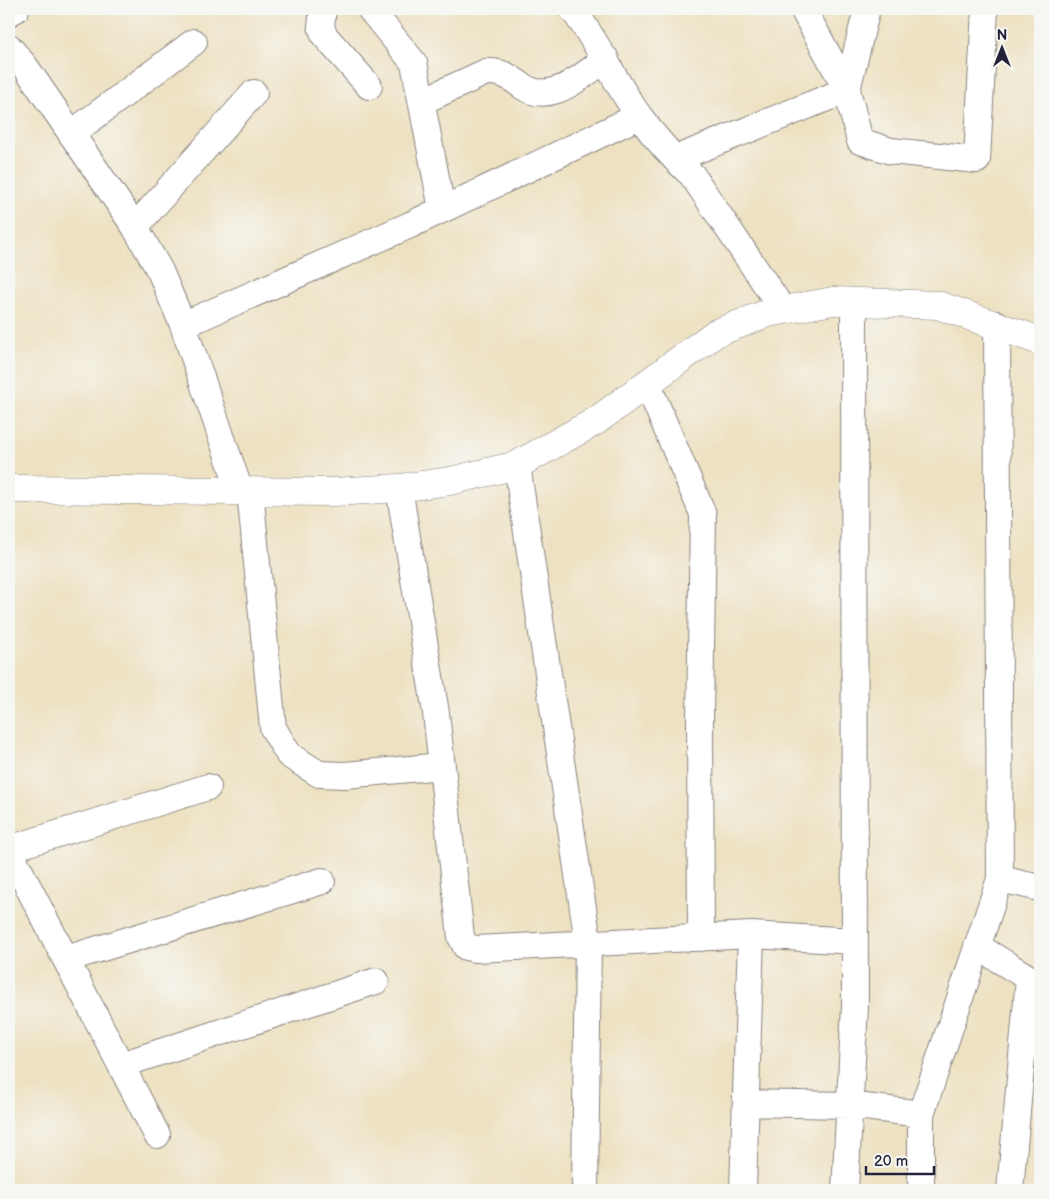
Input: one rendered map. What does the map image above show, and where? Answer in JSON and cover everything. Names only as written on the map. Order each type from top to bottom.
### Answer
[{"type":"street","points":[[9,13],[16,9]]},
{"type":"street","points":[[323,9],[321,26],[324,35],[368,86]]},
{"type":"street","points":[[370,9],[414,63],[423,101],[442,209]]},
{"type":"street","points":[[572,9],[587,27],[639,116],[675,159],[692,175],[783,310]]},
{"type":"street","points":[[803,9],[847,90],[860,141],[890,151],[977,160],[985,9]]},
{"type":"street","points":[[847,90],[867,9]]},
{"type":"street","points":[[71,134],[194,42]]},
{"type":"street","points":[[9,47],[25,66],[135,227],[160,271],[183,325],[245,491],[272,728],[289,755],[319,774],[346,775],[442,766]]},
{"type":"street","points":[[423,101],[486,72],[504,74],[529,90],[540,94],[551,93],[606,59]]},
{"type":"street","points":[[675,159],[847,90]]},
{"type":"street","points":[[135,227],[254,93]]},
{"type":"street","points":[[183,325],[442,209],[639,116]]},
{"type":"street","points":[[9,489],[334,492],[399,488],[517,466],[596,421],[716,333],[768,313],[832,302],[938,305],[997,324],[1040,341]]},
{"type":"street","points":[[845,1190],[855,1006],[854,302]]},
{"type":"street","points":[[922,1190],[921,1114],[1000,878],[997,324]]},
{"type":"street","points":[[647,384],[703,514],[700,720],[701,938]]},
{"type":"street","points":[[517,466],[588,942],[585,1190]]},
{"type":"street","points":[[399,488],[436,713],[461,937],[466,947],[476,949],[752,935],[855,941]]},
{"type":"street","points":[[157,1135],[9,850],[208,787]]},
{"type":"street","points":[[1000,878],[1040,888]]},
{"type":"street","points":[[66,959],[322,881]]},
{"type":"street","points":[[743,1190],[752,935]]},
{"type":"street","points":[[977,946],[1035,982],[1010,1190]]},
{"type":"street","points":[[120,1065],[376,981]]},
{"type":"street","points":[[746,1104],[850,1105],[921,1114]]}]
